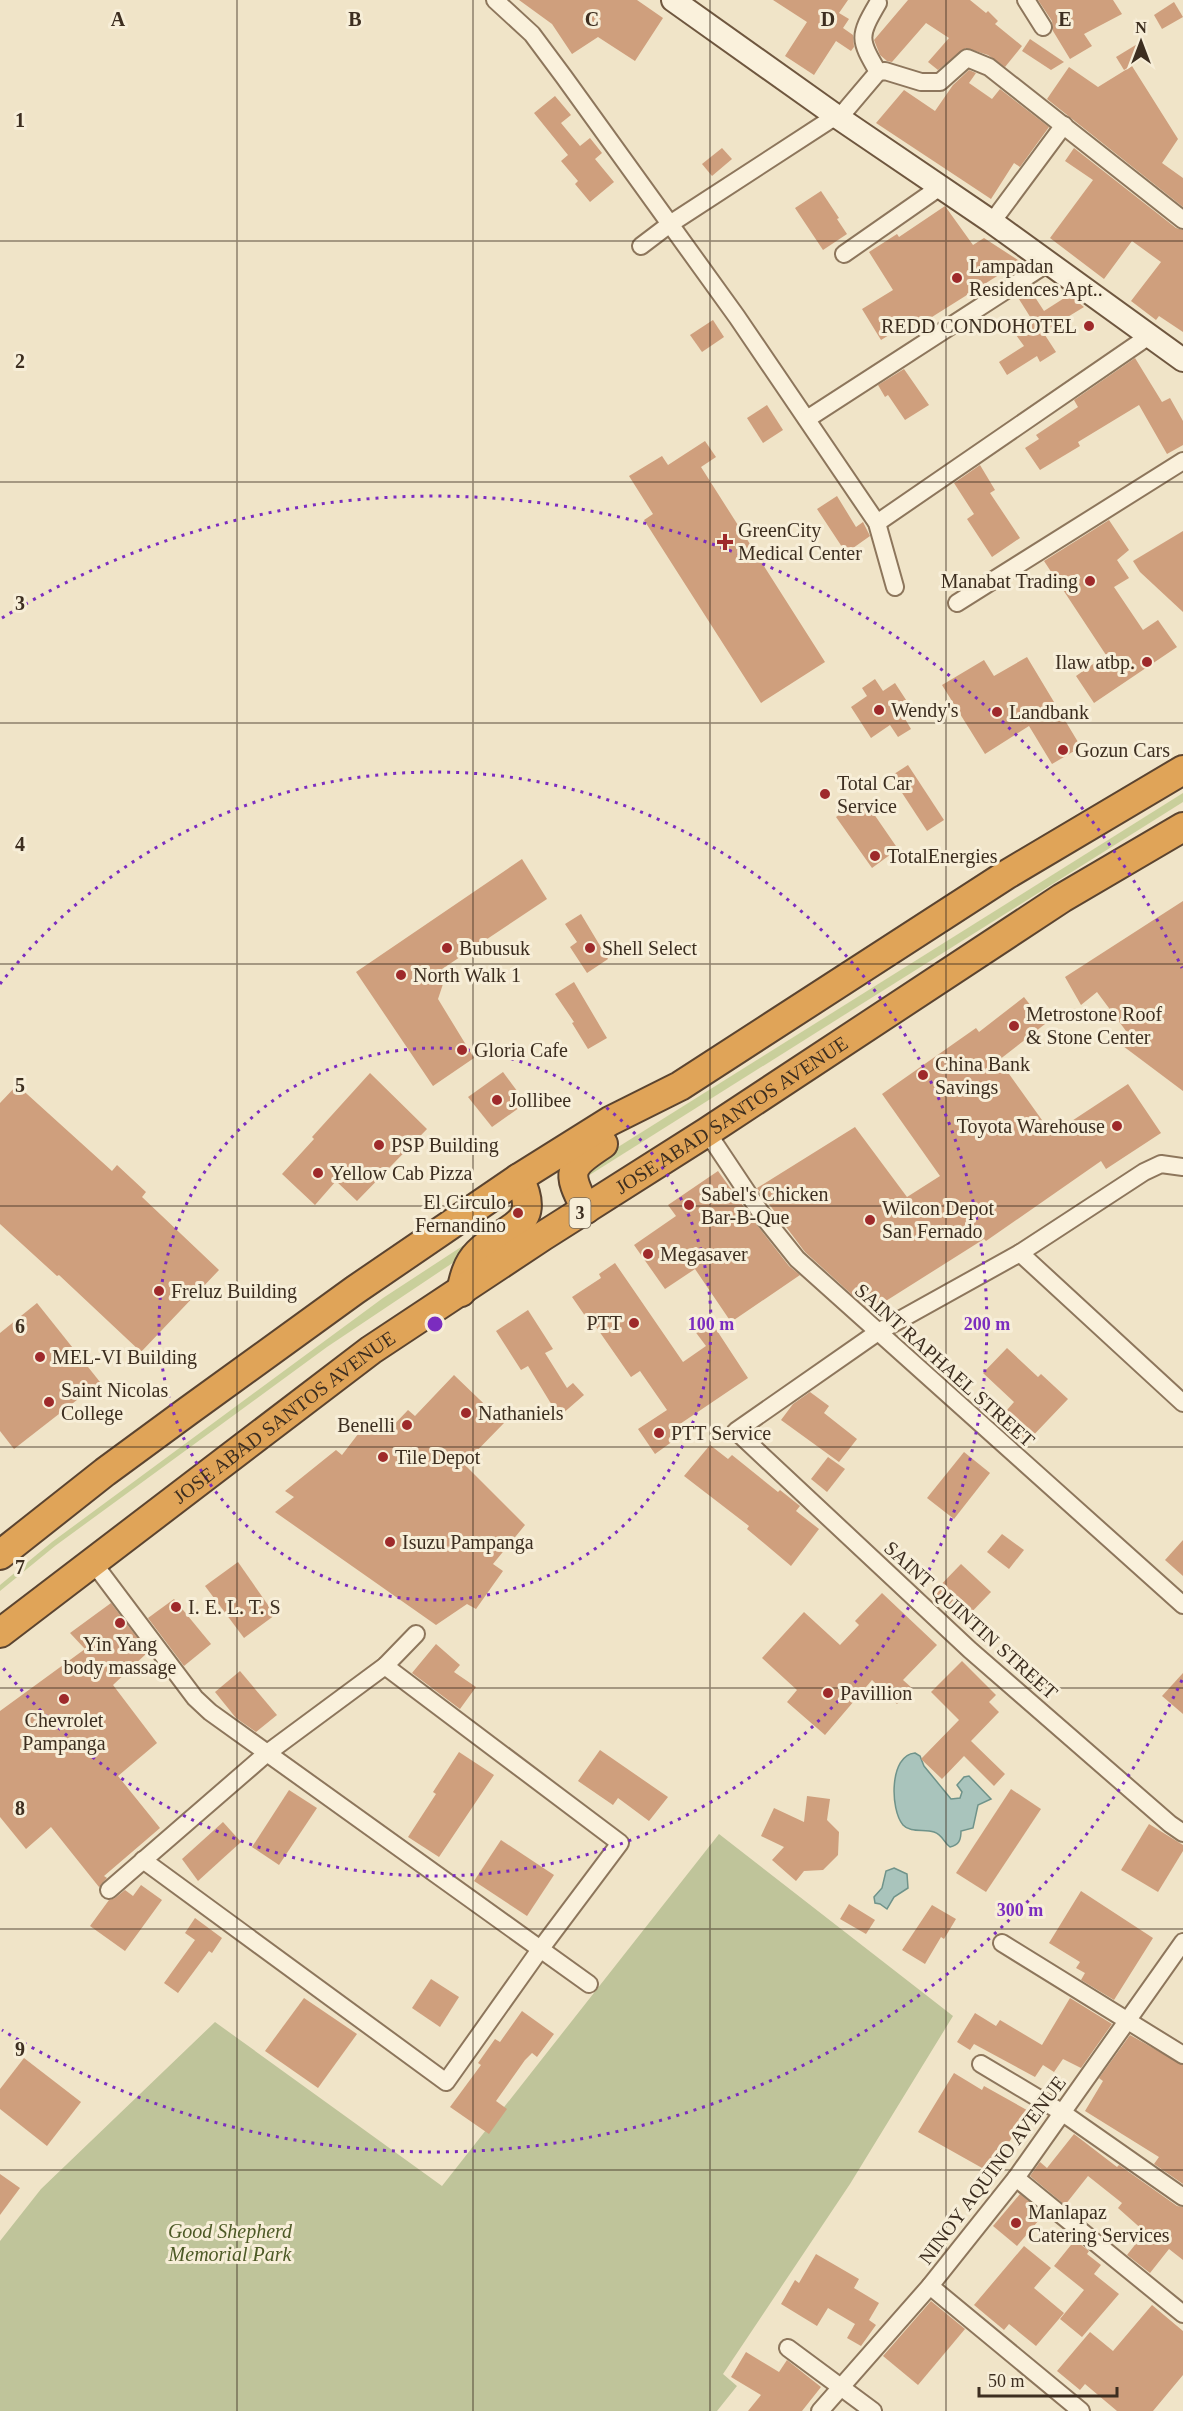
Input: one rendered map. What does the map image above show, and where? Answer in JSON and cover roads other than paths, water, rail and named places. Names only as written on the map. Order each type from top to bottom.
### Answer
[{"type":"highway","points":[[0,1555],[105,1472],[355,1290],[519,1178],[610,1121],[680,1086],[1006,875],[1183,770]]},
{"type":"highway","name":"JOSE ABAD SANTOS AVENUE","points":[[0,1632],[371,1350],[1062,898],[1183,827]]},
{"type":"highway","points":[[586,1209],[574,1182],[574,1168],[581,1159],[613,1137],[614,1130],[610,1121]]},
{"type":"highway","points":[[460,1292],[464,1276],[477,1254],[513,1228],[526,1214],[528,1201],[519,1178]]},
{"type":"main road","points":[[673,0],[992,222],[1183,360]]},
{"type":"street","points":[[495,0],[532,34],[670,224],[807,419],[877,523],[895,587]]},
{"type":"street","points":[[1026,0],[1042,27]]},
{"type":"street","points":[[878,3],[865,24],[862,35],[865,49],[878,72]]},
{"type":"street","points":[[641,246],[670,224],[838,117],[878,72],[885,71],[921,82],[940,82],[967,58],[989,67],[1183,220]]},
{"type":"street","points":[[992,222],[1064,125]]},
{"type":"street","points":[[844,254],[940,187]]},
{"type":"street","points":[[807,419],[1048,263]]},
{"type":"street","points":[[877,523],[1149,336]]},
{"type":"street","points":[[957,603],[1183,461]]},
{"type":"street","name":"SAINT RAPHAEL STREET","points":[[707,1132],[765,1219],[796,1259],[821,1284],[878,1332],[1183,1605]]},
{"type":"street","points":[[878,1332],[1020,1253],[1144,1172],[1161,1164],[1183,1167]]},
{"type":"street","points":[[1020,1253],[1183,1403]]},
{"type":"street","name":"SAINT QUINTIN STREET","points":[[878,1332],[736,1431],[970,1650],[1183,1833]]},
{"type":"street","points":[[92,1561],[195,1698],[266,1754],[589,1984]]},
{"type":"street","points":[[109,1890],[266,1754],[385,1666],[416,1634]]},
{"type":"street","points":[[143,1860],[446,2082],[539,1950],[620,1843],[385,1666]]},
{"type":"street","name":"NINOY AQUINO AVENUE","points":[[820,2411],[930,2286],[1016,2178],[1128,2023],[1183,1942]]},
{"type":"street","points":[[1002,1944],[1183,2055]]},
{"type":"street","points":[[981,2064],[1063,2113],[1183,2198]]},
{"type":"street","points":[[1016,2178],[1183,2314]]},
{"type":"street","points":[[930,2286],[1081,2411]]},
{"type":"street","points":[[788,2348],[841,2385],[873,2411]]},
{"type":"water","points":[[915,1753],[920,1756],[924,1766],[951,1799],[960,1798],[962,1792],[957,1785],[964,1777],[969,1776],[991,1799],[978,1805],[973,1828],[961,1831],[961,1837],[956,1845],[950,1847],[934,1832],[906,1827],[899,1818],[894,1796],[896,1773],[906,1756]]},
{"type":"water","points":[[894,1868],[907,1874],[908,1888],[894,1897],[887,1909],[875,1903],[874,1897],[882,1888],[886,1871]]},
{"type":"place","name":"Lampadan Residences Apt..","points":[[957,278]]},
{"type":"place","name":"REDD CONDOHOTEL","points":[[1089,326]]},
{"type":"place","name":"GreenCity Medical Center","points":[[725,542]]},
{"type":"place","name":"Manabat Trading","points":[[1090,581]]},
{"type":"place","name":"Ilaw atbp.","points":[[1147,662]]},
{"type":"place","name":"Wendy's","points":[[879,710]]},
{"type":"place","name":"Landbank","points":[[997,712]]},
{"type":"place","name":"Gozun Cars","points":[[1063,750]]},
{"type":"place","name":"Total Car Service","points":[[825,794]]},
{"type":"place","name":"TotalEnergies","points":[[875,856]]},
{"type":"place","name":"Bubusuk","points":[[447,948]]},
{"type":"place","name":"Shell Select","points":[[590,948]]},
{"type":"place","name":"North Walk 1","points":[[401,975]]},
{"type":"place","name":"Metrostone Roof & Stone Center","points":[[1014,1026]]},
{"type":"place","name":"Gloria Cafe","points":[[462,1050]]},
{"type":"place","name":"China Bank Savings","points":[[923,1075]]},
{"type":"place","name":"Jollibee","points":[[497,1100]]},
{"type":"place","name":"Toyota Warehouse","points":[[1117,1126]]},
{"type":"place","name":"PSP Building","points":[[379,1145]]},
{"type":"place","name":"Yellow Cab Pizza","points":[[318,1173]]},
{"type":"place","name":"Sabel's Chicken Bar-B-Que","points":[[689,1205]]},
{"type":"place","name":"El Circulo Fernandino","points":[[518,1213]]},
{"type":"place","name":"Wilcon Depot San Fernado","points":[[870,1220]]},
{"type":"place","name":"Megasaver","points":[[648,1254]]},
{"type":"place","name":"Freluz Building","points":[[159,1291]]},
{"type":"place","name":"PTT","points":[[634,1323]]},
{"type":"place","name":"MEL-VI Building","points":[[40,1357]]},
{"type":"place","name":"Saint Nicolas College","points":[[49,1402]]},
{"type":"place","name":"Nathaniels","points":[[466,1413]]},
{"type":"place","name":"Benelli","points":[[407,1425]]},
{"type":"place","name":"PTT Service","points":[[659,1433]]},
{"type":"place","name":"Tile Depot","points":[[383,1457]]},
{"type":"place","name":"Isuzu Pampanga","points":[[390,1542]]},
{"type":"place","name":"I. E. L. T. S","points":[[176,1607]]},
{"type":"place","name":"Yin Yang body massage","points":[[120,1623]]},
{"type":"place","name":"Pavillion","points":[[828,1693]]},
{"type":"place","name":"Chevrolet Pampanga","points":[[64,1699]]},
{"type":"place","name":"Manlapaz Catering Services","points":[[1016,2223]]},
{"type":"park label","name":"Good Shepherd Memorial Park","points":[[230,2242]]}]
